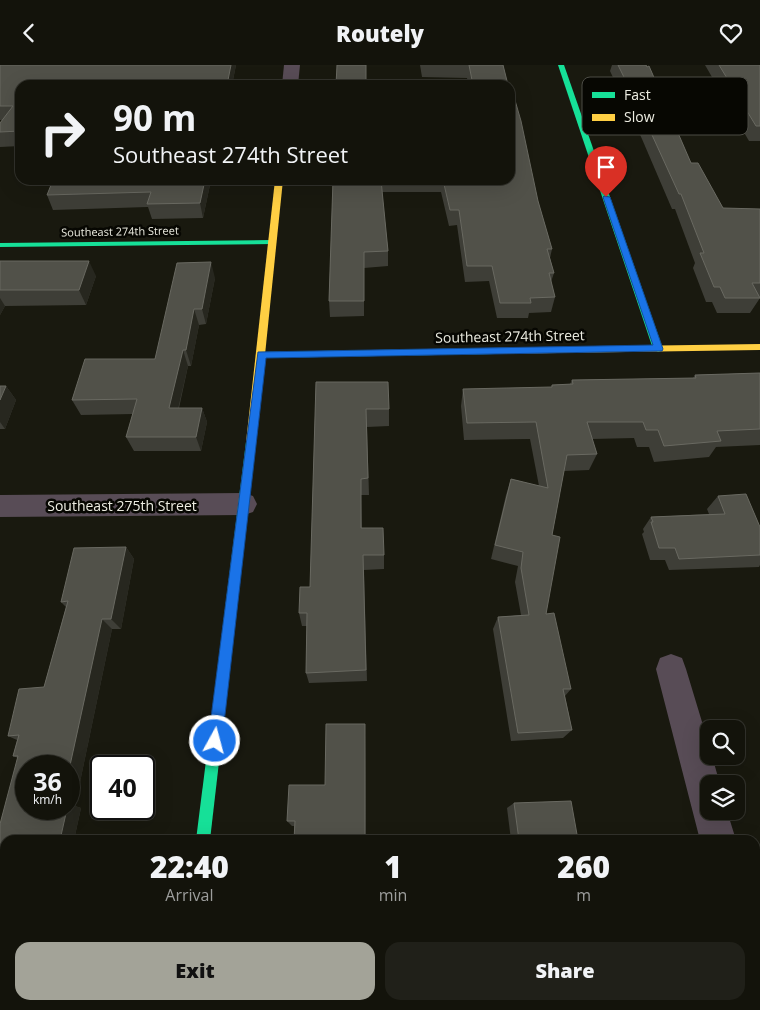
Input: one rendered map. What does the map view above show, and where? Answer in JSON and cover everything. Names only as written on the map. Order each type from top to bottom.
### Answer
[{"type":"street","points":[[290,80],[292,65]]},
{"type":"street","points":[[561,65],[582,126]]},
{"type":"street","points":[[585,135],[658,349]]},
{"type":"street","points":[[204,835],[244,504],[278,185]]},
{"type":"street","name":"Southeast 274th Street","points":[[0,245],[271,242]]},
{"type":"street","name":"Southeast 274th Street","points":[[261,355],[760,347]]},
{"type":"street","name":"Southeast 275th Street","points":[[0,506],[244,504]]},
{"type":"street","points":[[671,669],[701,775]]},
{"type":"street","points":[[712,820],[717,835]]},
{"type":"building","points":[[0,65],[231,65],[228,80],[15,80],[15,131],[0,132],[0,123],[13,106],[0,106]]},
{"type":"building","points":[[337,65],[366,65],[366,80],[336,80]]},
{"type":"building","points":[[469,65],[503,65],[507,80],[472,80]]},
{"type":"building","points":[[618,65],[649,66],[654,77],[624,77]]},
{"type":"building","points":[[719,65],[760,65],[760,126],[756,126],[748,113],[748,77],[726,77]]},
{"type":"building","points":[[515,100],[538,201],[552,249],[547,249],[554,273],[549,273],[555,297],[530,298],[531,303],[500,303],[492,266],[467,266],[459,210],[450,210],[444,185],[515,185]]},
{"type":"building","points":[[652,135],[679,135],[691,163],[698,163],[723,208],[760,209],[760,283],[752,283],[760,298],[725,298],[720,287],[714,287],[700,253],[704,253],[681,194],[679,194]]},
{"type":"building","points":[[51,185],[204,185],[200,203],[147,204],[151,192],[47,195]]},
{"type":"building","points":[[333,185],[381,185],[388,251],[364,252],[364,301],[329,301]]},
{"type":"building","points":[[0,261],[89,261],[79,290],[0,290]]},
{"type":"building","points":[[211,262],[202,309],[194,309],[186,350],[183,350],[169,408],[202,408],[196,437],[126,437],[137,399],[72,400],[85,359],[155,359],[177,263]]},
{"type":"building","points":[[760,373],[760,429],[717,431],[721,441],[664,446],[658,430],[646,430],[643,422],[587,422],[597,454],[567,455],[552,535],[560,537],[546,614],[554,613],[571,689],[563,689],[572,730],[518,733],[498,617],[529,615],[521,568],[523,552],[495,545],[511,479],[548,488],[536,422],[467,423],[463,389],[552,387],[552,385],[573,384],[572,380],[696,378],[695,375]]},
{"type":"building","points":[[316,382],[388,382],[389,409],[366,409],[368,478],[361,479],[361,528],[383,528],[384,555],[363,555],[366,670],[306,673],[307,613],[299,613],[300,587],[310,587]]},
{"type":"building","points":[[0,386],[6,386],[0,400]]},
{"type":"building","points":[[746,494],[760,527],[760,555],[679,559],[675,548],[659,548],[651,517],[725,514],[718,496]]},
{"type":"building","points":[[126,547],[111,619],[102,619],[72,755],[13,756],[19,735],[8,736],[19,689],[44,687],[68,601],[61,602],[74,548]]},
{"type":"building","points":[[326,724],[365,724],[365,835],[294,835],[295,821],[287,821],[289,785],[325,785]]},
{"type":"building","points":[[15,767],[15,820],[65,820],[61,835],[0,835],[0,824]]},
{"type":"building","points":[[571,801],[577,835],[518,835],[514,803]]},
{"type":"traffic: fast","points":[[561,65],[582,126]]},
{"type":"traffic: fast","points":[[585,135],[658,349]]},
{"type":"traffic: fast","points":[[0,245],[271,242]]},
{"type":"traffic: fast","points":[[261,355],[494,351]]},
{"type":"traffic: fast","points":[[204,835],[251,442]]},
{"type":"traffic: slow","points":[[251,442],[278,185]]},
{"type":"traffic: slow","points":[[494,351],[760,347]]},
{"type":"route","points":[[215,741],[261,355],[658,349],[606,197]]}]
